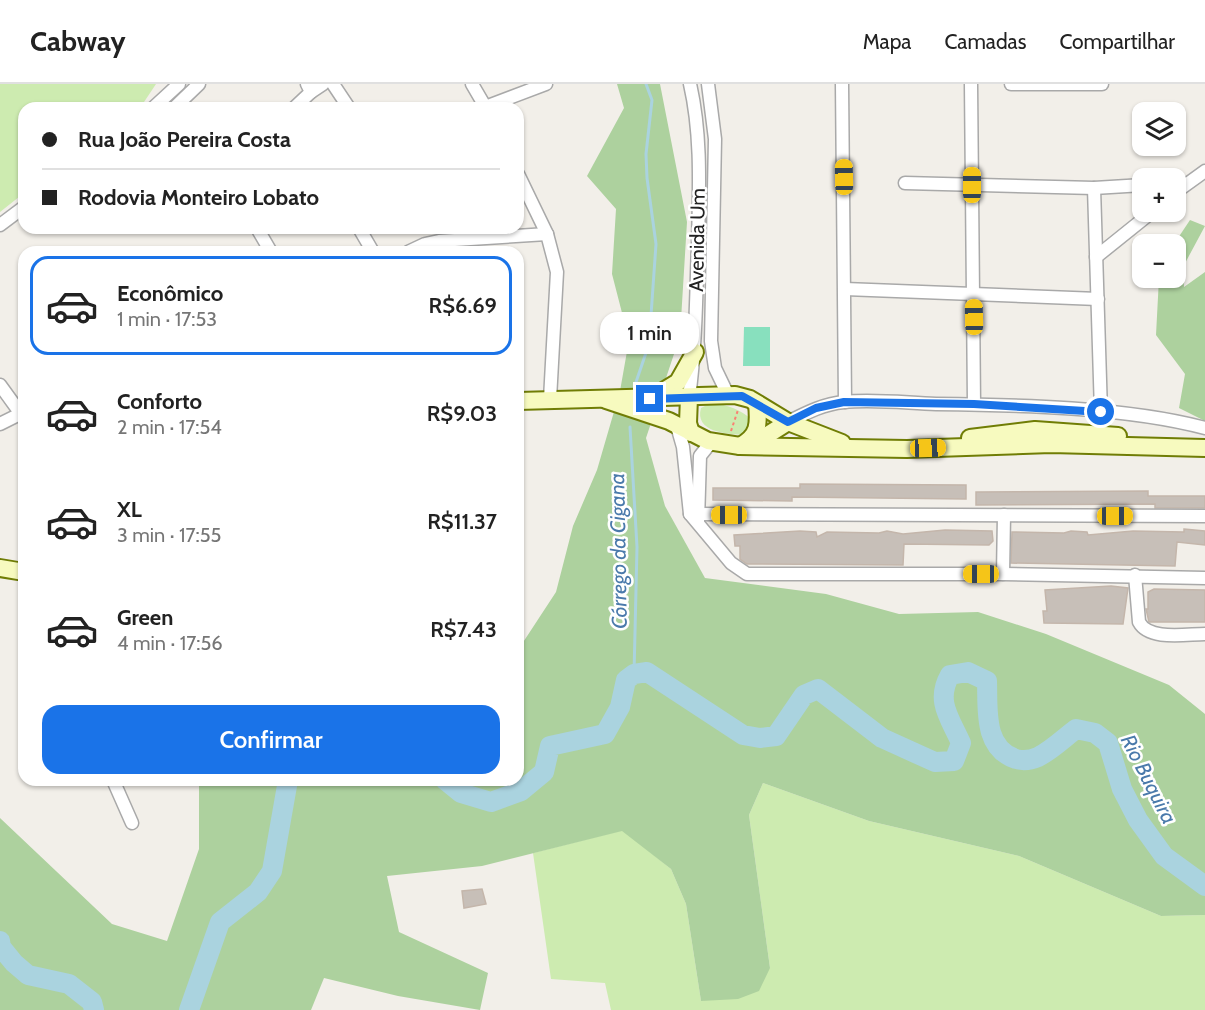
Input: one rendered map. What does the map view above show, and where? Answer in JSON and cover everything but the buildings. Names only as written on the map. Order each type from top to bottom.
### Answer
[{"type":"main road","points":[[650,399],[678,382],[695,352]]},
{"type":"main road","points":[[684,429],[688,417],[689,397]]},
{"type":"main road","points":[[732,444],[749,441],[757,432],[759,420],[742,398]]},
{"type":"main road","points":[[524,401],[742,398],[788,422],[850,446]]},
{"type":"main road","points":[[606,400],[732,444],[928,448],[1051,444],[1174,445],[1205,448]]},
{"type":"main road","points":[[732,444],[788,422]]},
{"type":"main road","points":[[0,568],[18,571]]},
{"type":"street","points":[[160,102],[179,84]]},
{"type":"street","points":[[180,102],[199,84]]},
{"type":"street","points":[[298,102],[309,88],[323,84]]},
{"type":"street","points":[[333,84],[345,102]]},
{"type":"street","points":[[472,84],[482,102]]},
{"type":"street","points":[[498,102],[546,84]]},
{"type":"street","name":"Avenida Um","points":[[689,397],[695,352],[698,143],[690,84]]},
{"type":"street","points":[[708,84],[715,139],[711,341],[715,368],[742,398]]},
{"type":"street","points":[[842,84],[844,402]]},
{"type":"street","points":[[970,84],[974,404]]},
{"type":"street","points":[[1011,84],[1102,84]]},
{"type":"street","points":[[1186,180],[1205,171]]},
{"type":"street","points":[[905,183],[1094,188],[1132,186]]},
{"type":"street","points":[[524,186],[547,234],[556,272],[550,399]]},
{"type":"street","points":[[1094,188],[1101,412]]},
{"type":"street","points":[[0,225],[18,212]]},
{"type":"street","points":[[1096,257],[1140,222]]},
{"type":"street","points":[[421,246],[439,241],[547,234]]},
{"type":"street","points":[[845,289],[1098,299]]},
{"type":"street","points":[[0,385],[18,408]]},
{"type":"street","points":[[788,422],[816,408],[844,402],[974,404],[1101,412],[1173,421],[1205,429]]},
{"type":"street","points":[[0,424],[18,415]]},
{"type":"street","points":[[684,429],[683,447],[695,518],[730,563],[741,571],[755,575],[1003,574],[1205,578]]},
{"type":"street","points":[[695,518],[700,456],[732,444]]},
{"type":"street","points":[[1003,574],[1004,515]]},
{"type":"street","points":[[695,518],[1205,516]]},
{"type":"street","points":[[1135,575],[1139,622],[1142,628],[1152,633],[1205,634]]},
{"type":"street","points":[[116,786],[132,823]]},
{"type":"path","points":[[732,444],[742,398]]},
{"type":"green space","points":[[0,84],[156,84],[144,102],[18,102],[18,198],[0,212]]},
{"type":"green space","points":[[617,84],[660,84],[687,222],[680,336],[646,438],[665,506],[705,578],[826,594],[899,614],[978,612],[1046,634],[1169,685],[1205,714],[1205,915],[1161,916],[1019,856],[869,821],[763,783],[749,815],[770,968],[759,991],[738,999],[701,1001],[686,904],[671,869],[622,831],[482,866],[387,876],[399,932],[488,973],[480,1010],[398,996],[324,978],[311,1010],[0,1010],[0,818],[112,924],[167,941],[199,849],[199,786],[524,786],[524,641],[556,592],[573,526],[597,470],[620,391],[629,340],[612,274],[616,209],[587,176],[624,108]]},
{"type":"green space","points":[[1190,220],[1205,226],[1186,261],[1186,234],[1181,234]]},
{"type":"green space","points":[[1205,272],[1205,421],[1179,408],[1185,374],[1156,335],[1158,288],[1186,288],[1186,286]]},
{"type":"green space","points":[[744,327],[770,327],[770,366],[743,366]]},
{"type":"green space","points":[[709,404],[727,406],[737,410],[753,420],[754,426],[743,435],[713,430],[702,422],[700,416],[701,408]]},
{"type":"green space","points":[[763,783],[869,821],[1019,856],[1161,916],[1205,915],[1205,1010],[611,1010],[605,983],[551,979],[533,853],[623,830],[671,869],[686,904],[701,1001],[770,968],[749,815]]},
{"type":"waterway","name":"Córrego da Cigana","points":[[635,385],[649,344],[656,244],[646,154],[652,100],[646,84]]},
{"type":"waterway","name":"Córrego da Cigana","points":[[630,427],[637,547],[634,674]]},
{"type":"waterway","name":"Rio Buquira","points":[[452,786],[461,793],[491,802],[521,791],[544,772],[550,746],[605,734],[620,707],[626,680],[634,674],[647,672],[743,735],[760,738],[776,736],[804,695],[818,689],[882,738],[935,762],[954,761],[961,743],[946,709],[944,693],[950,675],[968,672],[987,681],[990,726],[993,737],[1005,754],[1019,760],[1035,758],[1076,729],[1095,733],[1108,743],[1122,789],[1138,820],[1164,856],[1205,886]]},
{"type":"waterway","name":"Rio Buquira","points":[[189,1010],[220,922],[258,892],[272,871],[287,786]]},
{"type":"waterway","name":"Rio Buquira","points":[[0,941],[1,947],[14,963],[28,975],[69,984],[92,1002],[94,1010]]},
{"type":"route","points":[[650,399],[742,396],[788,422],[816,408],[844,402],[974,404],[1101,412]]}]
